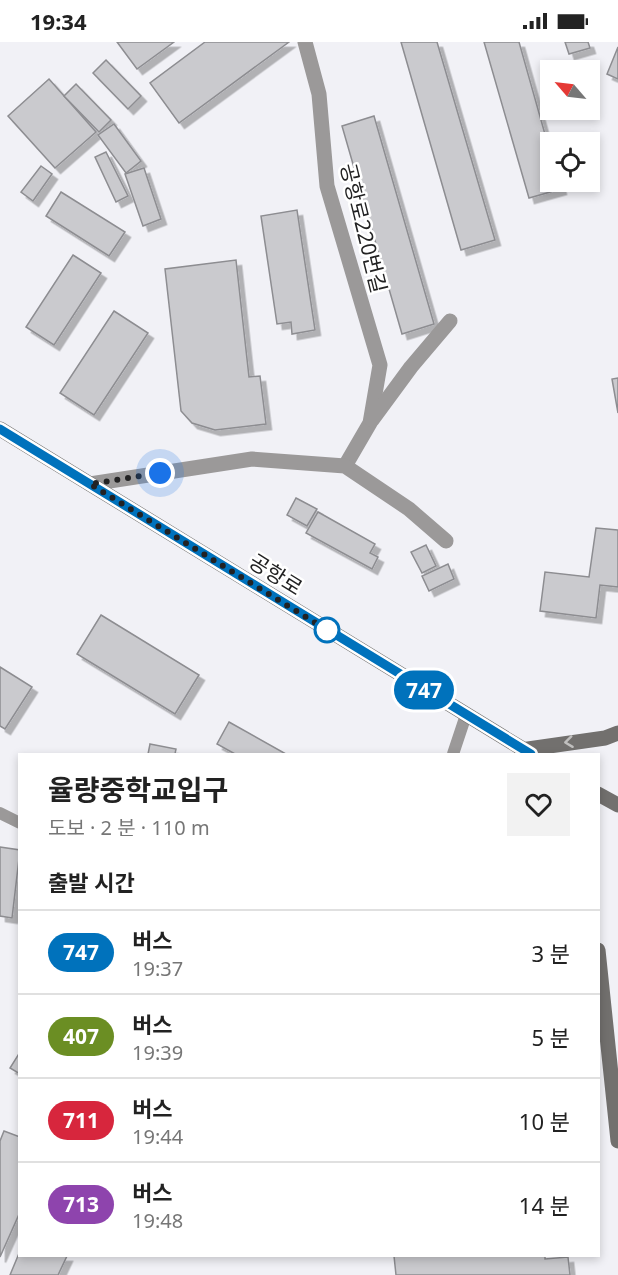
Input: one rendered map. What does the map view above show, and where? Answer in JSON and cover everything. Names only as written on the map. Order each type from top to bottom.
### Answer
[{"type":"main road","name":"공항로","points":[[0,429],[524,752]]},
{"type":"main road","points":[[524,752],[605,738],[618,733]]},
{"type":"main road","points":[[600,795],[618,805]]},
{"type":"main road","points":[[600,970],[618,1141]]},
{"type":"main road","points":[[606,1028],[618,1007]]},
{"type":"street","name":"공항로220번길","points":[[305,42],[319,94],[327,186],[380,365],[370,423]]},
{"type":"street","name":"공항로220번길","points":[[345,466],[370,423],[411,367],[450,321]]},
{"type":"street","points":[[90,484],[252,459],[345,466],[408,510],[446,542]]},
{"type":"lane","points":[[453,753],[466,715]]},
{"type":"lane","points":[[0,813],[18,822]]},
{"type":"building","points":[[117,42],[174,42],[137,69]]},
{"type":"building","points":[[205,42],[289,42],[179,123],[150,83]]},
{"type":"building","points":[[401,42],[437,42],[495,240],[461,250]]},
{"type":"building","points":[[484,42],[519,42],[544,132],[540,132],[540,192],[550,192],[529,198]]},
{"type":"building","points":[[565,42],[588,42],[590,48],[569,54]]},
{"type":"building","points":[[618,47],[618,79],[607,74]]},
{"type":"building","points":[[106,60],[141,96],[128,109],[93,73]]},
{"type":"building","points":[[49,79],[96,132],[55,168],[8,116]]},
{"type":"building","points":[[76,84],[111,120],[99,132],[64,96]]},
{"type":"building","points":[[374,116],[434,324],[402,334],[342,126]]},
{"type":"building","points":[[114,124],[141,161],[126,173],[98,135]]},
{"type":"building","points":[[106,152],[128,196],[116,202],[95,157]]},
{"type":"building","points":[[41,166],[52,174],[33,201],[21,192]]},
{"type":"building","points":[[144,168],[161,219],[143,226],[125,174]]},
{"type":"building","points":[[61,192],[125,232],[109,256],[46,216]]},
{"type":"building","points":[[297,210],[315,330],[292,334],[291,322],[277,324],[261,216]]},
{"type":"building","points":[[73,255],[101,273],[54,345],[26,327]]},
{"type":"building","points":[[236,260],[249,377],[260,376],[266,424],[215,430],[192,423],[181,411],[165,269]]},
{"type":"building","points":[[114,311],[148,333],[94,415],[60,393]]},
{"type":"building","points":[[618,378],[618,413],[612,379]]},
{"type":"building","points":[[296,498],[317,509],[307,526],[287,515]]},
{"type":"building","points":[[318,512],[375,544],[370,553],[378,557],[372,569],[306,533]]},
{"type":"building","points":[[596,528],[618,530],[618,587],[600,585],[596,618],[540,611],[545,572],[589,577]]},
{"type":"building","points":[[426,545],[436,566],[422,573],[411,552]]},
{"type":"building","points":[[448,564],[454,579],[429,591],[422,576]]},
{"type":"building","points":[[101,615],[199,675],[175,714],[77,654]]},
{"type":"building","points":[[0,667],[32,687],[5,729],[0,726]]},
{"type":"building","points":[[229,722],[284,753],[233,753],[217,744]]},
{"type":"building","points":[[150,744],[176,749],[175,753],[148,753]]},
{"type":"building","points":[[0,847],[18,850],[18,867],[12,918],[0,916]]},
{"type":"building","points":[[18,1055],[18,1073],[10,1068]]},
{"type":"building","points":[[4,1131],[18,1136],[18,1216],[0,1257],[0,1141]]},
{"type":"building","points":[[18,1256],[67,1257],[58,1275],[10,1275]]},
{"type":"building","points":[[394,1257],[545,1257],[545,1259],[568,1257],[570,1275],[396,1275]]},
{"type":"bus line","name":"747","points":[[0,429],[529,753]]},
{"type":"route","points":[[160,473],[90,484],[327,630]]}]
